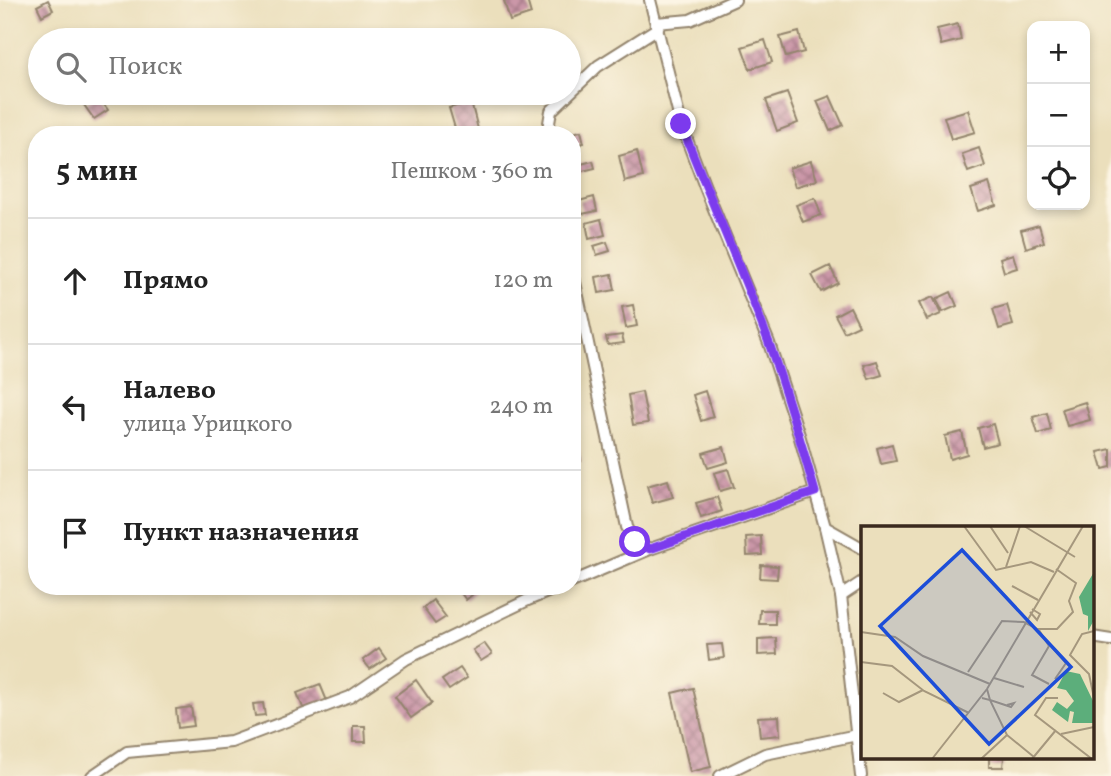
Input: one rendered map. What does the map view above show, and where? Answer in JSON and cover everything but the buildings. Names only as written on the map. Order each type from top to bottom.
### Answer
[{"type":"street","points":[[650,0],[681,124],[769,343],[825,527],[841,596],[861,776]]},
{"type":"street","points":[[581,82],[598,66],[657,26],[690,20],[735,0]]},
{"type":"street","points":[[548,126],[551,111],[557,105]]},
{"type":"street","points":[[581,310],[627,527],[635,542],[650,549]]},
{"type":"street","points":[[581,578],[650,549],[815,492]]},
{"type":"street","points":[[825,527],[861,547]]},
{"type":"street","points":[[841,596],[861,583]]},
{"type":"street","points":[[92,776],[127,751],[231,742],[351,696],[406,659],[540,595]]},
{"type":"street","points":[[720,776],[765,754],[857,735]]},
{"type":"route","points":[[635,542],[650,549],[815,492],[769,343],[681,124]]}]
